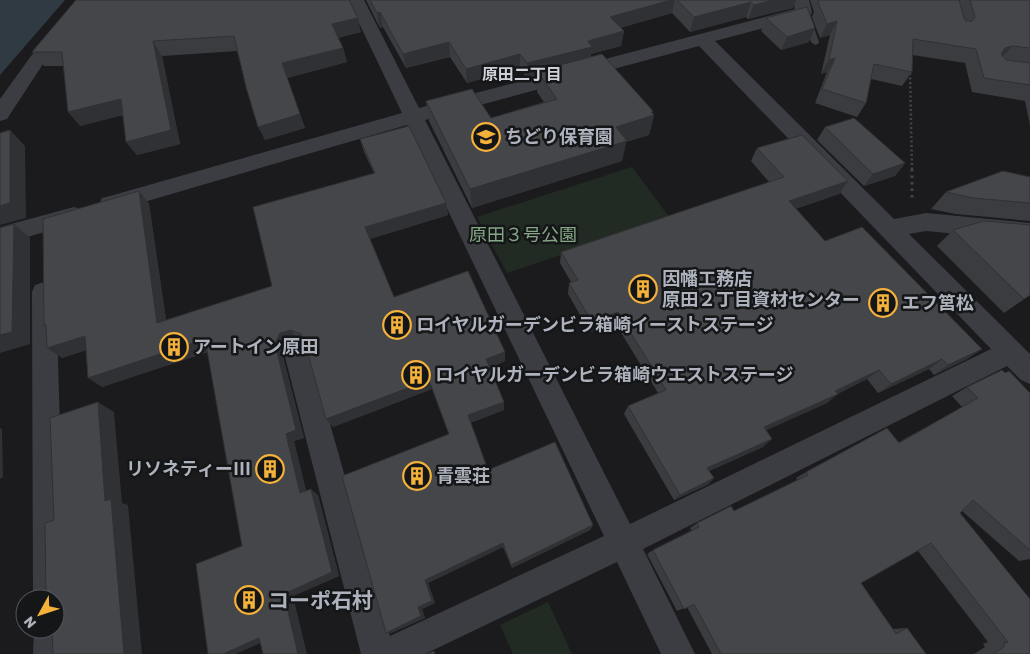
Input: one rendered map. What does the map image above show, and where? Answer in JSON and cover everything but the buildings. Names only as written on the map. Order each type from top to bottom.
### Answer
[{"type":"street","points":[[0,114],[37,60],[87,0]]},
{"type":"street","points":[[356,0],[678,654]]},
{"type":"street","points":[[0,236],[414,116],[703,39],[802,6]]},
{"type":"street","points":[[703,39],[1030,372]]},
{"type":"street","points":[[889,229],[926,222],[1030,232]]},
{"type":"street","points":[[43,224],[49,589]]},
{"type":"street","points":[[389,654],[623,543],[1010,352]]},
{"type":"street","points":[[297,353],[378,654]]},
{"type":"street","points":[[50,639],[50,654]]},
{"type":"lane","points":[[802,6],[815,42]]},
{"type":"path","points":[[910,70],[912,224]]},
{"type":"green space","name":"原田３号公園","points":[[632,167],[670,218],[507,273],[477,217]]},
{"type":"green space","points":[[548,602],[572,654],[513,654],[500,625]]},
{"type":"shaded area","points":[[0,0],[65,0],[0,75]]},
{"type":"place","name":"ちどり保育園","points":[[486,137]]},
{"type":"place","name":"因幡工務店 原田２丁目資材センター","points":[[643,289]]},
{"type":"place","name":"エフ筥松","points":[[883,303]]},
{"type":"place","name":"ロイヤルガーデンビラ箱崎イーストステージ","points":[[397,325]]},
{"type":"place","name":"アートイン原田","points":[[174,347]]},
{"type":"place","name":"ロイヤルガーデンビラ箱崎ウエストステージ","points":[[416,375]]},
{"type":"place","name":"リソネティーⅢ","points":[[270,469]]},
{"type":"place","name":"青雲荘","points":[[417,476]]},
{"type":"place","name":"コーポ石村","points":[[249,600]]},
{"type":"district","name":"原田二丁目","points":[[522,74]]}]
